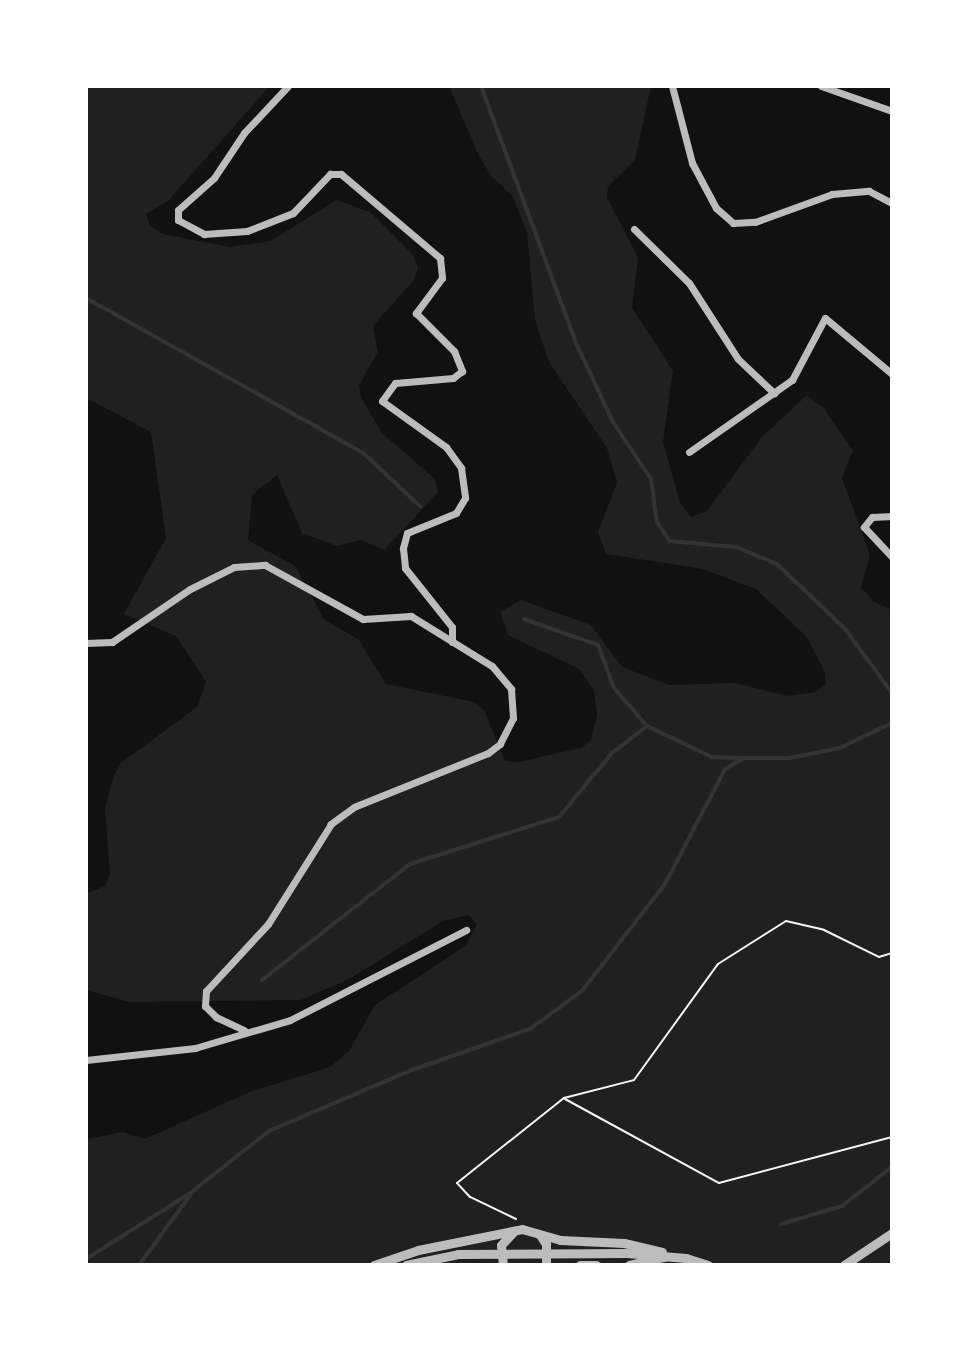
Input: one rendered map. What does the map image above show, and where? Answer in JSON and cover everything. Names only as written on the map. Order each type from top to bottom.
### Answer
[{"type":"street","points":[[288,86],[244,133],[214,178],[178,210],[178,220],[204,234],[247,231],[293,213],[330,174],[341,174],[440,258],[442,278],[416,313],[454,351],[462,371],[453,378],[395,383],[382,401],[446,447],[461,468],[465,498],[456,513],[407,533],[403,548],[405,568],[452,627],[452,642]]},
{"type":"street","points":[[672,86],[692,163],[716,208],[733,223],[755,222],[832,194],[869,191],[891,204]]},
{"type":"street","points":[[821,86],[892,111]]},
{"type":"street","points":[[634,229],[689,283],[738,359],[774,393]]},
{"type":"street","points":[[689,452],[792,380],[825,318],[892,374]]},
{"type":"street","points":[[892,516],[872,517],[864,527],[892,557]]},
{"type":"street","points":[[86,643],[112,642],[190,589],[249,564],[280,569],[363,619],[411,616],[492,666],[511,689],[515,703],[507,731],[488,753],[354,807],[331,824],[268,924],[206,991],[205,1006],[244,1030]]},
{"type":"street","points":[[86,1060],[195,1048],[244,1030],[290,1020],[466,930]]},
{"type":"street","points":[[374,1265],[418,1250],[529,1230],[570,1242],[624,1243],[708,1265]]},
{"type":"street","points":[[503,1265],[500,1253],[513,1232]]},
{"type":"street","points":[[844,1265],[892,1233]]},
{"type":"street","points":[[540,1235],[548,1254],[546,1265]]},
{"type":"street","points":[[406,1265],[458,1254],[669,1256]]},
{"type":"street","points":[[629,1265],[669,1256]]},
{"type":"street","points":[[580,1265],[596,1265]]},
{"type":"path","points":[[529,1230],[470,1197],[457,1183],[564,1098],[634,1080],[718,964],[786,921],[824,930],[879,957],[892,953]]},
{"type":"path","points":[[564,1098],[719,1183],[892,1137]]},
{"type":"shaded area","points":[[86,86],[270,86],[168,201],[146,214],[150,226],[163,234],[230,247],[271,241],[336,200],[370,212],[413,255],[418,268],[414,280],[373,326],[378,352],[359,385],[361,398],[383,434],[435,479],[438,492],[384,550],[361,540],[337,546],[302,533],[277,475],[252,495],[248,540],[295,566],[324,619],[359,640],[386,684],[474,702],[484,710],[505,761],[518,762],[581,748],[591,740],[597,715],[594,690],[579,669],[508,635],[500,612],[521,600],[591,625],[622,667],[669,685],[735,683],[787,696],[816,692],[826,684],[825,672],[806,636],[756,589],[703,569],[606,554],[598,532],[617,483],[607,448],[549,362],[535,320],[527,232],[512,195],[492,177],[478,154],[449,86],[651,86],[635,160],[608,186],[607,198],[638,257],[632,308],[673,371],[663,442],[680,503],[691,517],[707,511],[762,437],[807,395],[824,409],[853,450],[842,478],[870,555],[861,587],[873,601],[892,610],[892,1260],[884,1265],[86,1265],[86,1139],[123,1132],[145,1139],[252,1091],[330,1067],[349,1051],[375,1005],[465,946],[477,925],[469,915],[443,921],[349,979],[301,1000],[129,1002],[86,990],[86,894],[105,886],[110,874],[105,808],[114,775],[121,763],[197,707],[206,682],[176,636],[124,614],[166,538],[151,432],[86,398]]},
{"type":"waterway","points":[[481,86],[576,343],[613,422],[651,479],[657,522],[670,541],[736,547],[777,564],[845,629],[892,693]]},
{"type":"waterway","points":[[86,298],[363,453],[420,506]]},
{"type":"waterway","points":[[524,619],[598,645],[614,688],[646,725]]},
{"type":"waterway","points":[[139,1265],[194,1190],[269,1131],[412,1070],[530,1029],[582,991],[665,884],[725,769],[744,758],[789,758],[840,748],[892,723]]},
{"type":"waterway","points":[[262,980],[410,864],[559,817],[612,753],[647,726],[712,757],[741,758]]},
{"type":"waterway","points":[[781,1224],[842,1206],[892,1167]]},
{"type":"waterway","points":[[86,1259],[192,1192]]}]
